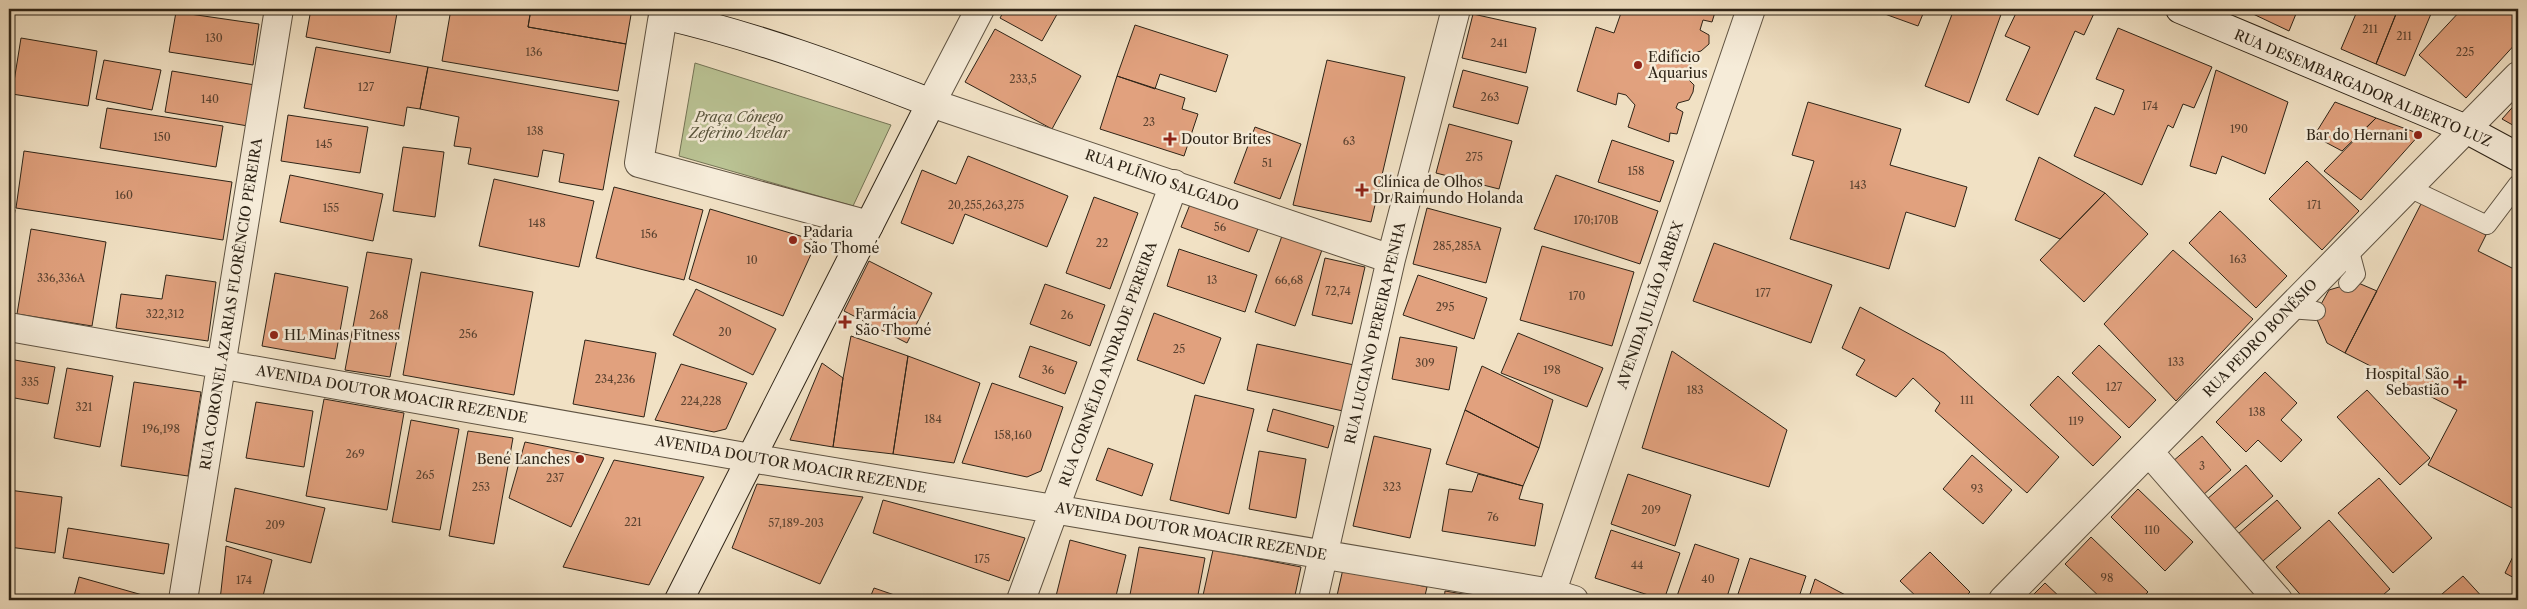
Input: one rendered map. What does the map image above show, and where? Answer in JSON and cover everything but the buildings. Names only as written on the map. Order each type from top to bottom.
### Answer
[{"type":"street","name":"RUA CORONEL AZARIAS FLORÊNCIO PEREIRA","points":[[183,600],[279,9]]},
{"type":"street","points":[[679,600],[980,9]]},
{"type":"street","name":"RUA LUCIANO PEREIRA PENHA","points":[[1313,600],[1391,259],[1456,9]]},
{"type":"street","name":"AVENIDA JULIÃO ARBEX","points":[[1558,598],[1751,9]]},
{"type":"street","name":"RUA DESEMBARGADOR ALBERTO LUZ","points":[[2180,9],[2466,129],[2518,157]]},
{"type":"street","points":[[869,225],[639,163],[664,12],[869,79],[931,103]]},
{"type":"street","name":"RUA PEDRO BONÉSIO","points":[[2003,600],[2518,76]]},
{"type":"street","name":"RUA PLÍNIO SALGADO","points":[[931,103],[1391,259]]},
{"type":"street","name":"RUA CORNÉLIO ANDRADE PEREIRA","points":[[1021,600],[1174,184]]},
{"type":"street","name":"AVENIDA DOUTOR MOACIR REZENDE","points":[[9,327],[751,458],[1323,554],[1558,598]]},
{"type":"street","points":[[2149,452],[2278,600]]},
{"type":"lane","points":[[2409,188],[2487,225],[2518,184]]},
{"type":"lane","points":[[2348,283],[2356,274],[2349,248]]},
{"type":"lane","points":[[2289,309],[2316,311]]},
{"type":"green space","name":"Praça Cônego Zeferino Avelar","points":[[695,63],[891,125],[853,206],[679,156]]},
{"type":"place","name":"Edifício Aquarius","points":[[1638,65]]},
{"type":"place","name":"Bar do Hernani","points":[[2418,135]]},
{"type":"place","name":"Doutor Brites","points":[[1170,139]]},
{"type":"place","name":"Clínica de Olhos Dr Raimundo Holanda","points":[[1362,190]]},
{"type":"place","name":"Padaria São Thomé","points":[[793,240]]},
{"type":"place","name":"Farmácia São Thomé","points":[[845,322]]},
{"type":"place","name":"HL Minas Fitness","points":[[274,335]]},
{"type":"place","name":"Hospital São Sebastião","points":[[2460,382]]},
{"type":"place","name":"Bené Lanches","points":[[580,459]]}]
